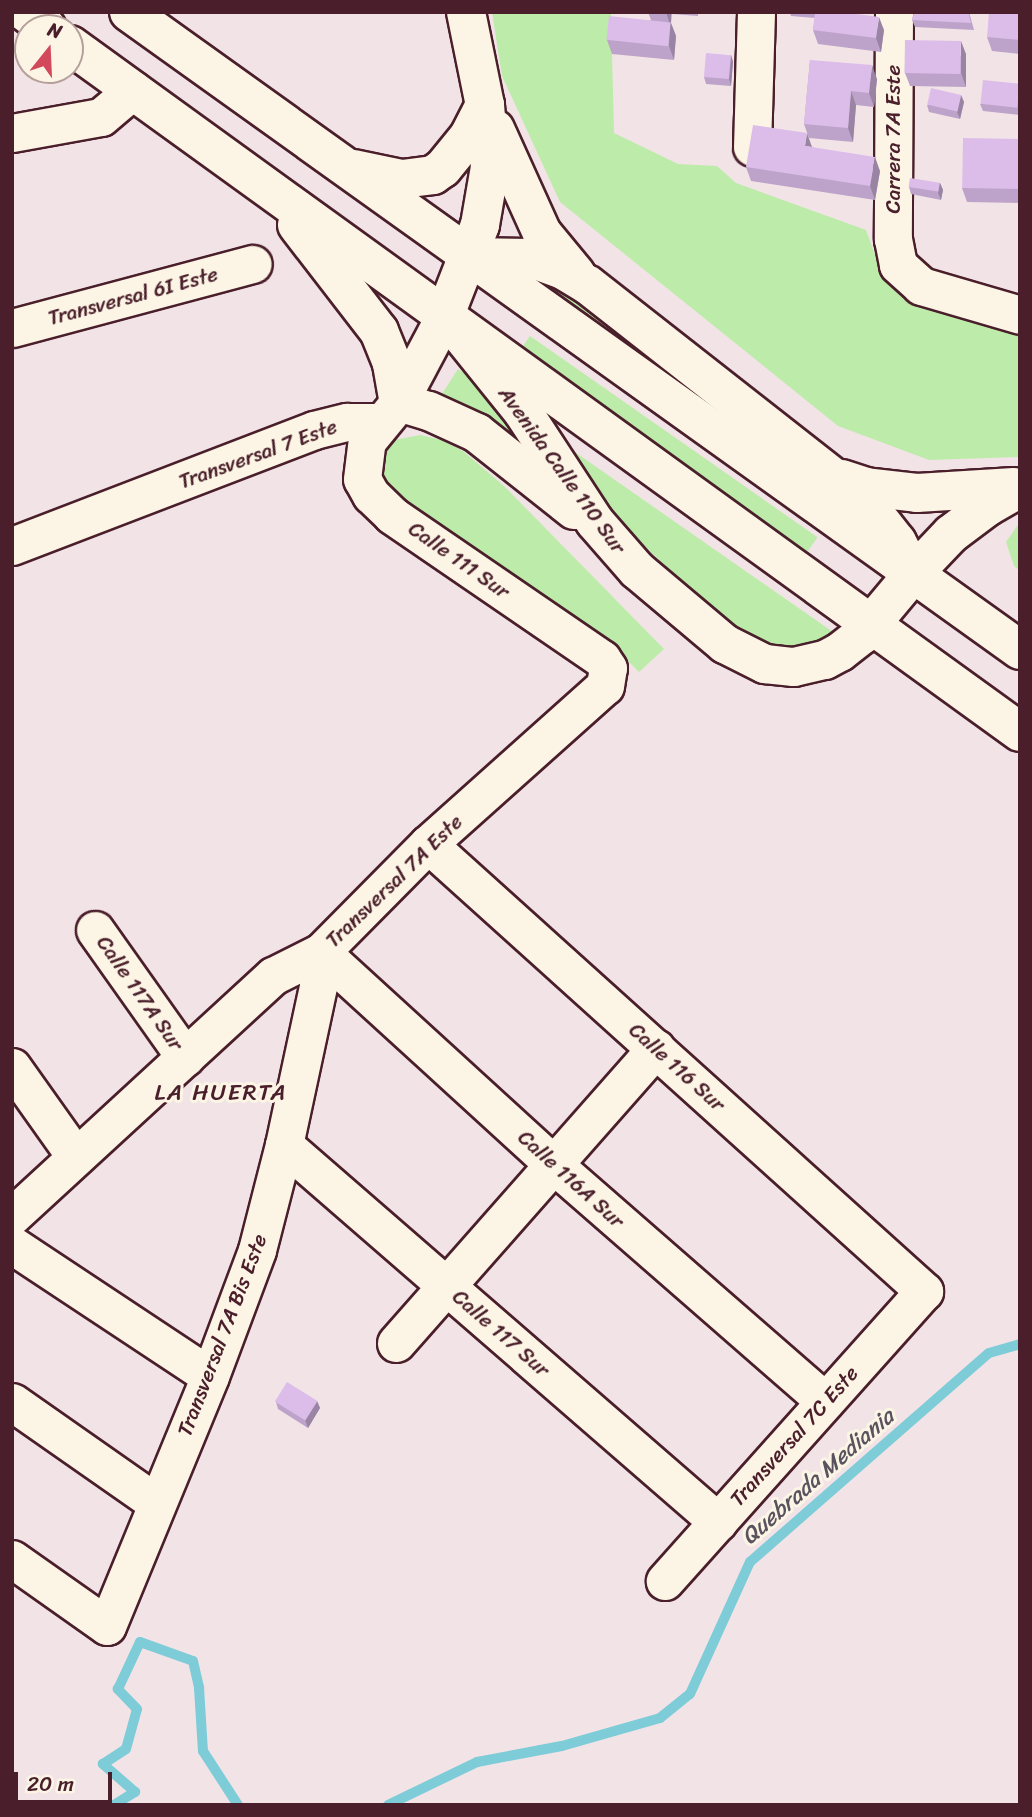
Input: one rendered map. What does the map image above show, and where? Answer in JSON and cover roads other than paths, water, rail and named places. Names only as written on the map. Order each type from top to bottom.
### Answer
[{"type":"main road","points":[[129,12],[1020,650]]},
{"type":"main road","points":[[444,315],[480,225],[489,177],[491,149],[485,105],[466,12]]},
{"type":"main road","name":"Avenida Calle 110 Sur","points":[[84,54],[1020,732]]},
{"type":"main road","points":[[340,165],[402,179],[433,175],[443,168],[469,136],[485,105]]},
{"type":"main road","points":[[485,105],[541,233],[588,285]]},
{"type":"main road","points":[[265,185],[379,331],[392,364],[390,412],[429,411],[477,433],[529,471],[613,544]]},
{"type":"main road","points":[[468,257],[530,258],[563,270],[588,285],[867,504],[884,524],[912,574]]},
{"type":"main road","name":"Avenida Calle 110 Sur","points":[[444,315],[523,412],[595,522],[613,544],[637,570],[725,644],[765,664],[794,667],[825,660],[840,652],[871,624]]},
{"type":"main road","points":[[819,467],[844,480],[887,491],[917,493],[1020,487]]},
{"type":"main road","points":[[871,624],[912,574],[951,534],[1020,487]]},
{"type":"street","points":[[752,147],[756,12]]},
{"type":"street","name":"Carrera 7A Este","points":[[894,12],[892,239],[898,265],[921,286],[1020,315]]},
{"type":"street","points":[[12,133],[101,117],[134,90]]},
{"type":"street","name":"Transversal 6I Este","points":[[12,328],[253,264]]},
{"type":"street","points":[[390,412],[444,315]]},
{"type":"street","name":"Transversal 7 Este","points":[[12,547],[314,429],[390,412]]},
{"type":"street","name":"Calle 111 Sur","points":[[390,412],[367,441],[362,458],[362,478],[379,504],[602,659],[608,673]]},
{"type":"street","name":"Transversal 7A Este","points":[[12,1216],[273,976],[321,952],[428,844],[605,686],[608,673]]},
{"type":"street","name":"Calle 116 Sur","points":[[428,844],[924,1291]]},
{"type":"street","name":"Calle 117A Sur","points":[[95,930],[185,1057]]},
{"type":"street","name":"Transversal 7A Bis Este","points":[[12,1559],[107,1626],[210,1376],[257,1250],[284,1145],[318,986],[321,952]]},
{"type":"street","name":"Calle 116A Sur","points":[[321,952],[553,1164],[825,1401]]},
{"type":"street","points":[[396,1343],[656,1048]]},
{"type":"street","points":[[12,1067],[76,1157]]},
{"type":"street","name":"Calle 117 Sur","points":[[284,1145],[718,1522]]},
{"type":"street","points":[[12,1245],[210,1376]]},
{"type":"street","name":"Transversal 7C Este","points":[[665,1581],[924,1291]]},
{"type":"street","points":[[12,1402],[156,1503]]},
{"type":"waterway","name":"Quebrada Mediania","points":[[388,1805],[477,1762],[562,1746],[660,1718],[690,1694],[750,1562],[989,1353],[1020,1344]]},
{"type":"waterway","points":[[114,1805],[135,1792],[103,1764],[126,1749],[137,1709],[118,1689],[140,1642],[193,1661],[199,1688],[203,1751],[238,1805]]},
{"type":"district","name":"LA HUERTA","points":[[221,1093]]}]
